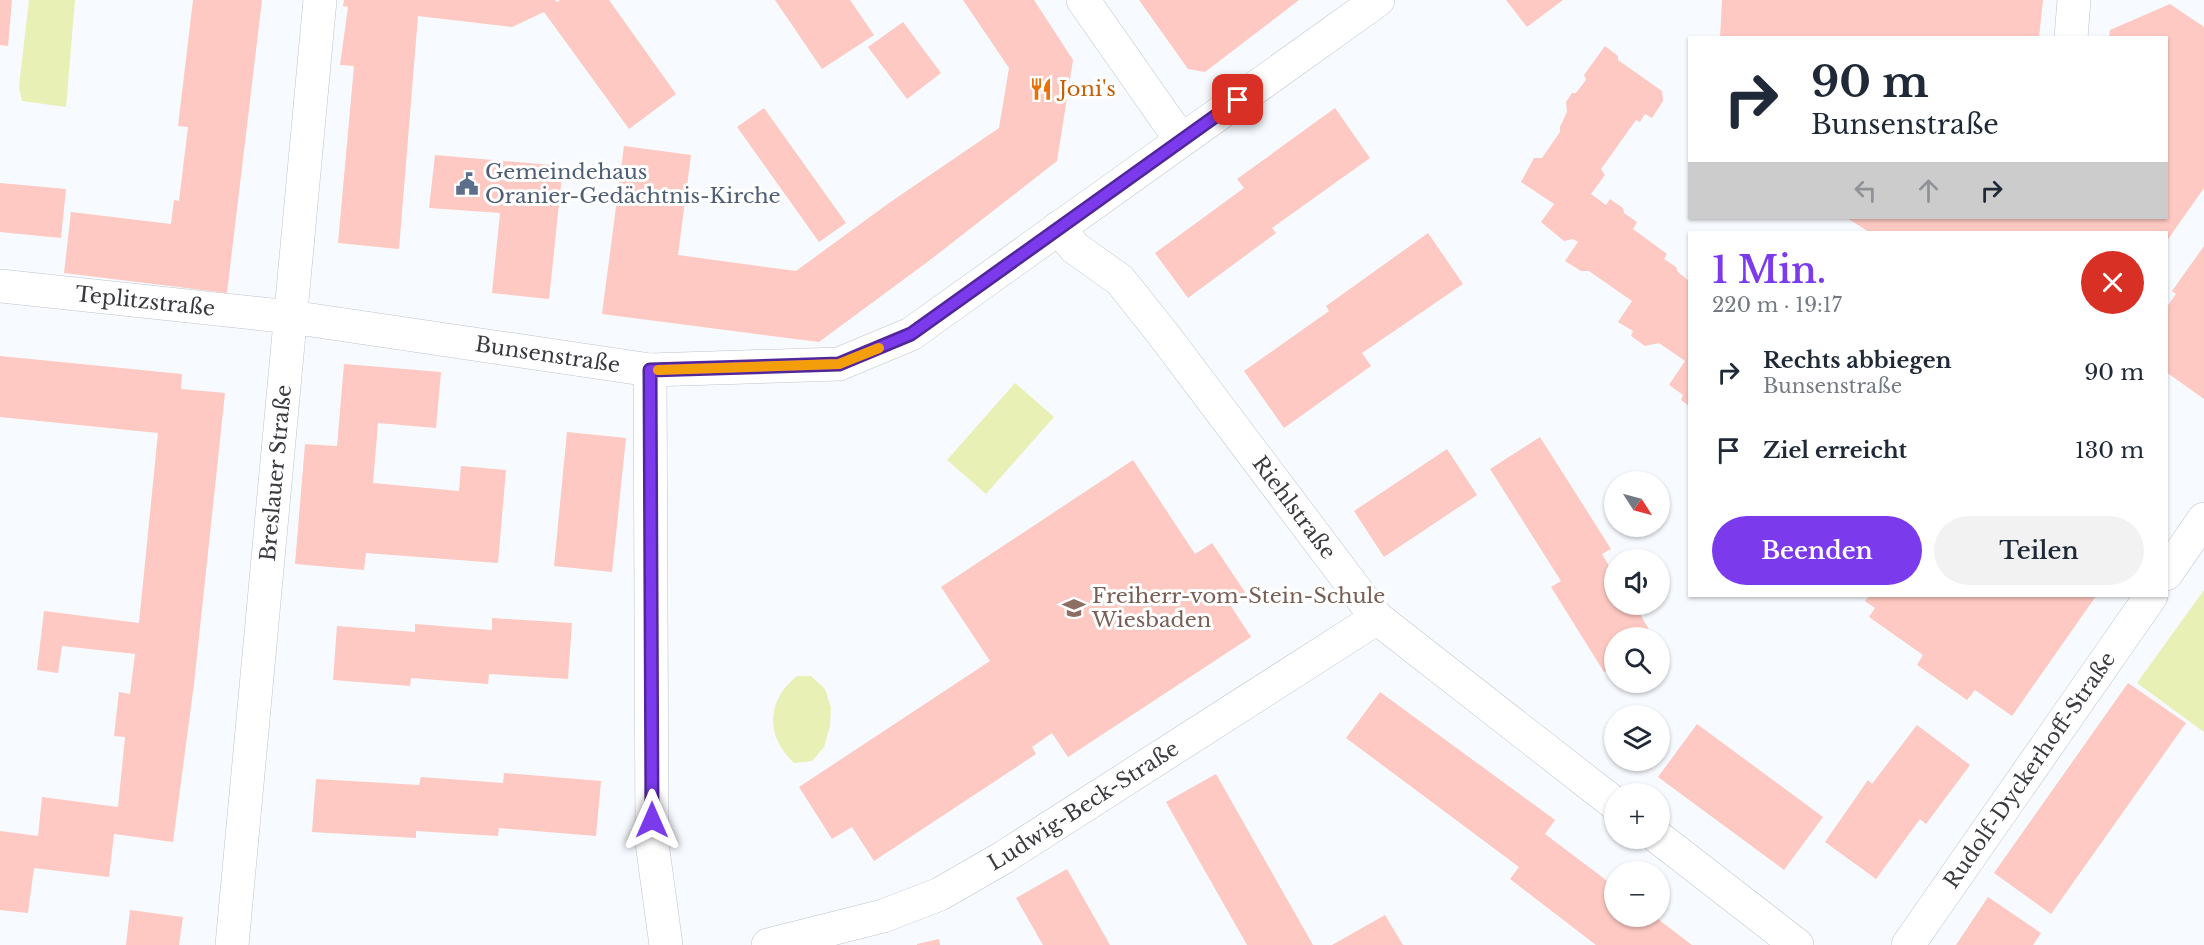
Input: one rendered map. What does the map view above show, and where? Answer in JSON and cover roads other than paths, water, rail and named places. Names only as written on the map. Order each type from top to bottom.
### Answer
[{"type":"street","name":"Breslauer Straße","points":[[232,945],[320,0]]},
{"type":"street","points":[[1083,0],[1181,140]]},
{"type":"street","name":"Bunsenstraße","points":[[291,317],[650,370],[839,364],[911,334],[1378,0]]},
{"type":"street","points":[[2071,36],[2074,0]]},
{"type":"street","name":"Riehlstraße","points":[[1058,228],[1075,248],[1120,280],[1377,618],[1604,795]]},
{"type":"street","name":"Teplitzstraße","points":[[0,286],[291,317]]},
{"type":"street","points":[[650,370],[652,843],[666,945]]},
{"type":"street","points":[[2168,571],[2204,519]]},
{"type":"street","name":"Rudolf-Dyckerhoff-Straße","points":[[1908,945],[2150,597]]},
{"type":"street","name":"Ludwig-Beck-Straße","points":[[768,945],[884,916],[940,894],[1022,846],[1377,618]]},
{"type":"street","points":[[1670,847],[1797,945]]},
{"type":"place","name":"Joni's","points":[[1041,89]]},
{"type":"place","name":"Gemeindehaus Oranier-Gedächtnis-Kirche","points":[[467,184]]},
{"type":"place","name":"Freiherr-vom-Stein-Schule Wiesbaden","points":[[1074,608]]}]
